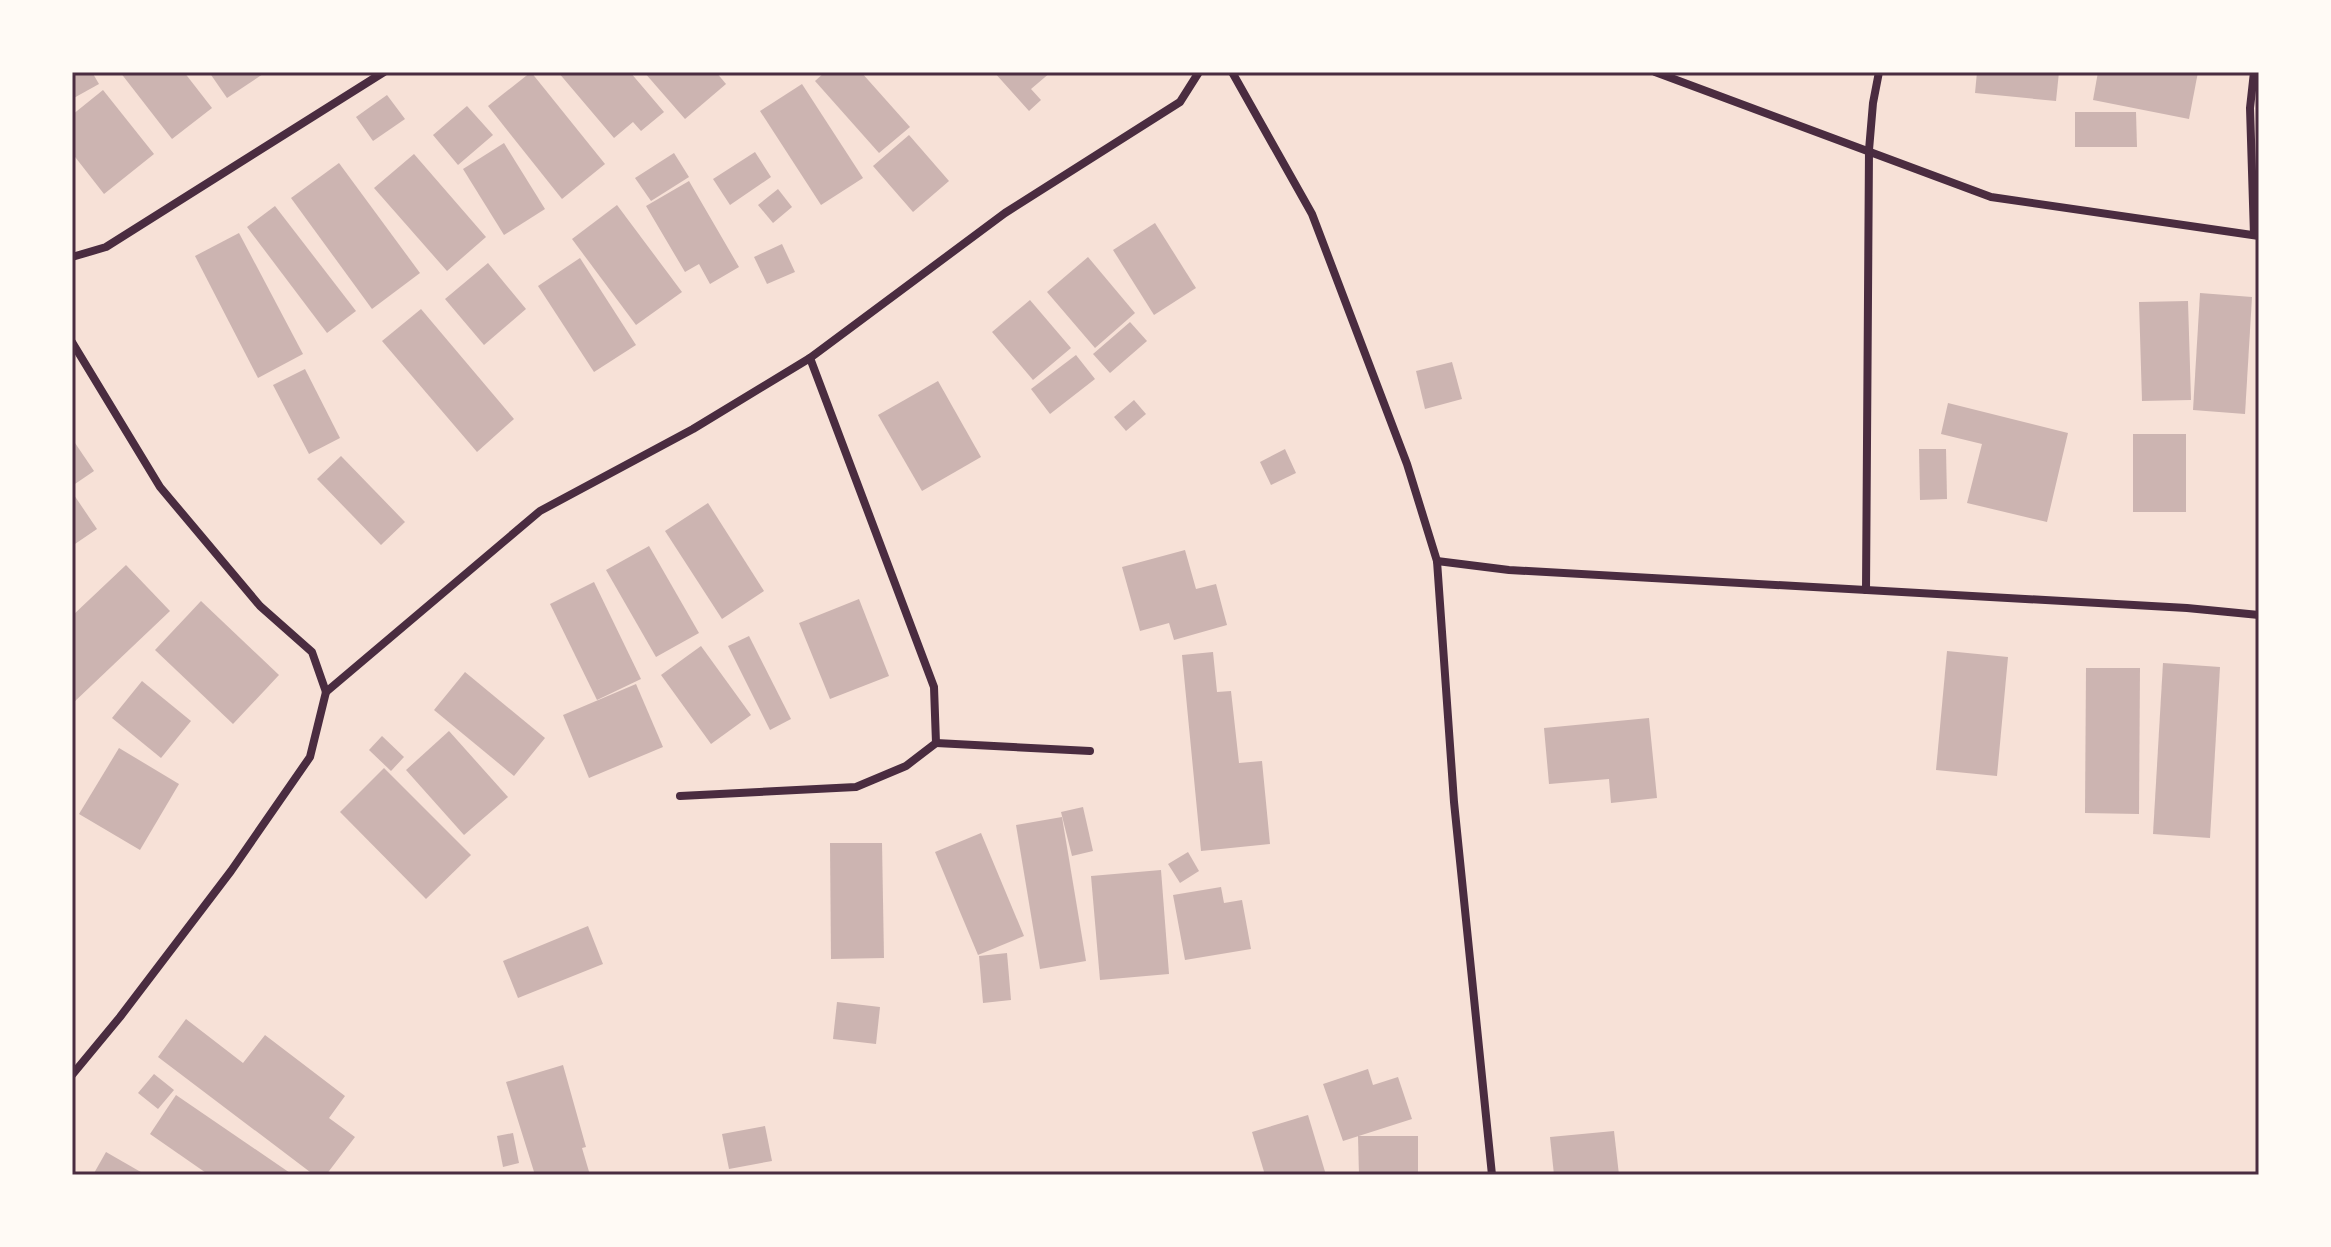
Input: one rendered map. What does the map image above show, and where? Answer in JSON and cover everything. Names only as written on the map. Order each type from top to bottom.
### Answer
[{"type":"street","points":[[72,257],[106,247],[384,72]]},
{"type":"street","points":[[326,692],[540,511],[693,429],[810,358],[1005,213],[1180,102],[1199,72]]},
{"type":"street","points":[[1232,72],[1312,214],[1407,464],[1437,561],[1454,802],[1492,1175]]},
{"type":"street","points":[[1655,72],[1991,197],[2256,236],[2250,108],[2254,72]]},
{"type":"street","points":[[1866,590],[1869,150],[1879,72]]},
{"type":"street","points":[[72,342],[160,487],[260,606],[312,652],[326,692],[310,757],[231,871],[72,1075]]},
{"type":"street","points":[[810,358],[934,687],[936,743]]},
{"type":"street","points":[[1437,561],[1509,570],[2187,608],[2259,615]]},
{"type":"street","points":[[680,796],[856,787],[906,766],[936,743],[1090,751]]},
{"type":"building","points":[[72,72],[92,72],[99,84],[72,99]]},
{"type":"building","points":[[120,72],[184,72],[212,108],[172,139]]},
{"type":"building","points":[[209,72],[266,72],[227,98]]},
{"type":"building","points":[[531,72],[605,164],[562,199],[488,106]]},
{"type":"building","points":[[558,72],[630,72],[664,112],[641,131],[633,122],[614,138]]},
{"type":"building","points":[[644,72],[716,72],[726,84],[685,119]]},
{"type":"building","points":[[825,72],[861,72],[910,127],[879,153],[815,81]]},
{"type":"building","points":[[994,72],[1051,72],[1031,89],[1041,100],[1029,111]]},
{"type":"building","points":[[1977,72],[2059,72],[2056,101],[1975,93]]},
{"type":"building","points":[[2098,72],[2198,72],[2189,119],[2093,100]]},
{"type":"building","points":[[802,84],[863,178],[821,205],[760,111]]},
{"type":"building","points":[[103,90],[154,154],[104,194],[72,153],[72,115]]},
{"type":"building","points":[[387,95],[405,119],[373,141],[356,117]]},
{"type":"building","points":[[467,106],[493,135],[458,165],[433,135]]},
{"type":"building","points":[[2075,112],[2136,112],[2137,147],[2075,147]]},
{"type":"building","points":[[909,135],[949,181],[913,212],[873,166]]},
{"type":"building","points":[[504,143],[545,209],[504,235],[463,169]]},
{"type":"building","points":[[755,152],[771,177],[730,205],[713,179]]},
{"type":"building","points":[[674,153],[689,177],[651,201],[635,178]]},
{"type":"building","points":[[414,154],[486,237],[447,271],[374,188]]},
{"type":"building","points":[[339,163],[420,273],[372,309],[291,198]]},
{"type":"building","points":[[689,181],[739,267],[710,284],[699,264],[685,272],[646,206]]},
{"type":"building","points":[[778,189],[792,207],[773,223],[758,205]]},
{"type":"building","points":[[617,205],[682,292],[636,325],[572,239]]},
{"type":"building","points":[[275,206],[356,311],[327,333],[247,227]]},
{"type":"building","points":[[1155,223],[1196,288],[1154,315],[1113,250]]},
{"type":"building","points":[[239,233],[303,354],[258,378],[195,256]]},
{"type":"building","points":[[782,244],[795,272],[767,284],[754,257]]},
{"type":"building","points":[[1088,257],[1135,313],[1095,348],[1047,292]]},
{"type":"building","points":[[580,258],[636,345],[594,372],[538,286]]},
{"type":"building","points":[[488,263],[526,309],[484,345],[445,299]]},
{"type":"building","points":[[2200,293],[2252,297],[2245,414],[2193,410]]},
{"type":"building","points":[[1030,300],[1071,348],[1033,380],[992,332]]},
{"type":"building","points":[[2188,301],[2191,400],[2142,401],[2139,302]]},
{"type":"building","points":[[421,309],[514,419],[477,452],[382,341]]},
{"type":"building","points":[[1130,322],[1147,341],[1110,373],[1093,354]]},
{"type":"building","points":[[1076,355],[1095,379],[1050,414],[1031,389]]},
{"type":"building","points":[[1452,362],[1462,399],[1425,409],[1416,371]]},
{"type":"building","points":[[305,369],[340,438],[309,454],[273,385]]},
{"type":"building","points":[[938,381],[981,457],[922,491],[878,415]]},
{"type":"building","points":[[1134,400],[1146,414],[1126,431],[1114,417]]},
{"type":"building","points":[[1948,403],[2068,433],[2047,522],[1967,503],[1982,444],[1941,434]]},
{"type":"building","points":[[2133,434],[2186,434],[2186,512],[2133,512]]},
{"type":"building","points":[[75,443],[94,471],[72,486],[72,445]]},
{"type":"building","points":[[1285,449],[1296,473],[1271,485],[1260,462]]},
{"type":"building","points":[[1919,449],[1946,449],[1947,499],[1920,500]]},
{"type":"building","points":[[341,456],[405,522],[381,545],[317,479]]},
{"type":"building","points":[[72,492],[97,529],[72,546]]},
{"type":"building","points":[[708,503],[764,591],[722,619],[665,531]]},
{"type":"building","points":[[649,546],[699,633],[656,657],[606,570]]},
{"type":"building","points":[[1185,550],[1196,589],[1216,584],[1227,625],[1174,640],[1169,623],[1140,631],[1122,567]]},
{"type":"building","points":[[126,565],[170,611],[72,704],[72,616]]},
{"type":"building","points":[[594,582],[641,679],[597,700],[550,604]]},
{"type":"building","points":[[859,599],[889,676],[830,699],[799,623]]},
{"type":"building","points":[[201,601],[279,675],[233,724],[155,650]]},
{"type":"building","points":[[749,636],[791,719],[770,730],[728,646]]},
{"type":"building","points":[[701,646],[751,715],[711,744],[661,675]]},
{"type":"building","points":[[1947,651],[2008,657],[1997,776],[1936,770]]},
{"type":"building","points":[[1213,652],[1217,692],[1231,691],[1239,763],[1262,761],[1270,844],[1201,851],[1182,655]]},
{"type":"building","points":[[2163,663],[2220,667],[2210,838],[2153,834]]},
{"type":"building","points":[[2086,668],[2140,668],[2139,814],[2085,813]]},
{"type":"building","points":[[465,672],[545,738],[514,776],[434,710]]},
{"type":"building","points":[[142,681],[191,721],[161,758],[112,718]]},
{"type":"building","points":[[636,684],[663,747],[589,778],[563,715]]},
{"type":"building","points":[[1649,718],[1657,798],[1611,803],[1609,779],[1549,784],[1544,728]]},
{"type":"building","points":[[449,731],[508,797],[464,835],[406,770]]},
{"type":"building","points":[[382,736],[404,757],[391,771],[369,750]]},
{"type":"building","points":[[119,748],[179,784],[140,850],[79,814]]},
{"type":"building","points":[[384,768],[471,855],[426,899],[340,812]]},
{"type":"building","points":[[1083,807],[1093,851],[1072,856],[1061,812]]},
{"type":"building","points":[[1062,817],[1086,961],[1040,969],[1016,825]]},
{"type":"building","points":[[981,833],[1024,936],[978,955],[935,852]]},
{"type":"building","points":[[830,843],[882,843],[884,958],[831,959]]},
{"type":"building","points":[[1188,852],[1199,871],[1180,883],[1168,864]]},
{"type":"building","points":[[1161,870],[1169,974],[1100,980],[1091,876]]},
{"type":"building","points":[[1221,887],[1224,903],[1242,900],[1251,949],[1185,960],[1173,895]]},
{"type":"building","points":[[588,926],[603,964],[518,998],[503,961]]},
{"type":"building","points":[[1007,953],[1011,1000],[983,1003],[979,956]]},
{"type":"building","points":[[837,1002],[880,1007],[876,1044],[833,1039]]},
{"type":"building","points":[[186,1019],[243,1063],[265,1035],[345,1096],[329,1118],[355,1137],[326,1175],[314,1175],[158,1057]]},
{"type":"building","points":[[563,1065],[586,1147],[582,1148],[590,1175],[535,1175],[506,1082]]},
{"type":"building","points":[[1368,1069],[1373,1085],[1398,1077],[1412,1119],[1343,1141],[1323,1084]]},
{"type":"building","points":[[154,1074],[174,1090],[158,1109],[138,1093]]},
{"type":"building","points":[[176,1095],[293,1175],[209,1175],[150,1134]]},
{"type":"building","points":[[1308,1115],[1326,1175],[1265,1175],[1252,1132]]},
{"type":"building","points":[[765,1126],[772,1161],[729,1169],[722,1134]]},
{"type":"building","points":[[1614,1131],[1619,1175],[1554,1175],[1550,1137]]},
{"type":"building","points":[[513,1133],[519,1163],[503,1167],[497,1136]]},
{"type":"building","points":[[1358,1136],[1418,1136],[1418,1175],[1359,1175]]},
{"type":"building","points":[[106,1152],[146,1175],[93,1175]]}]
